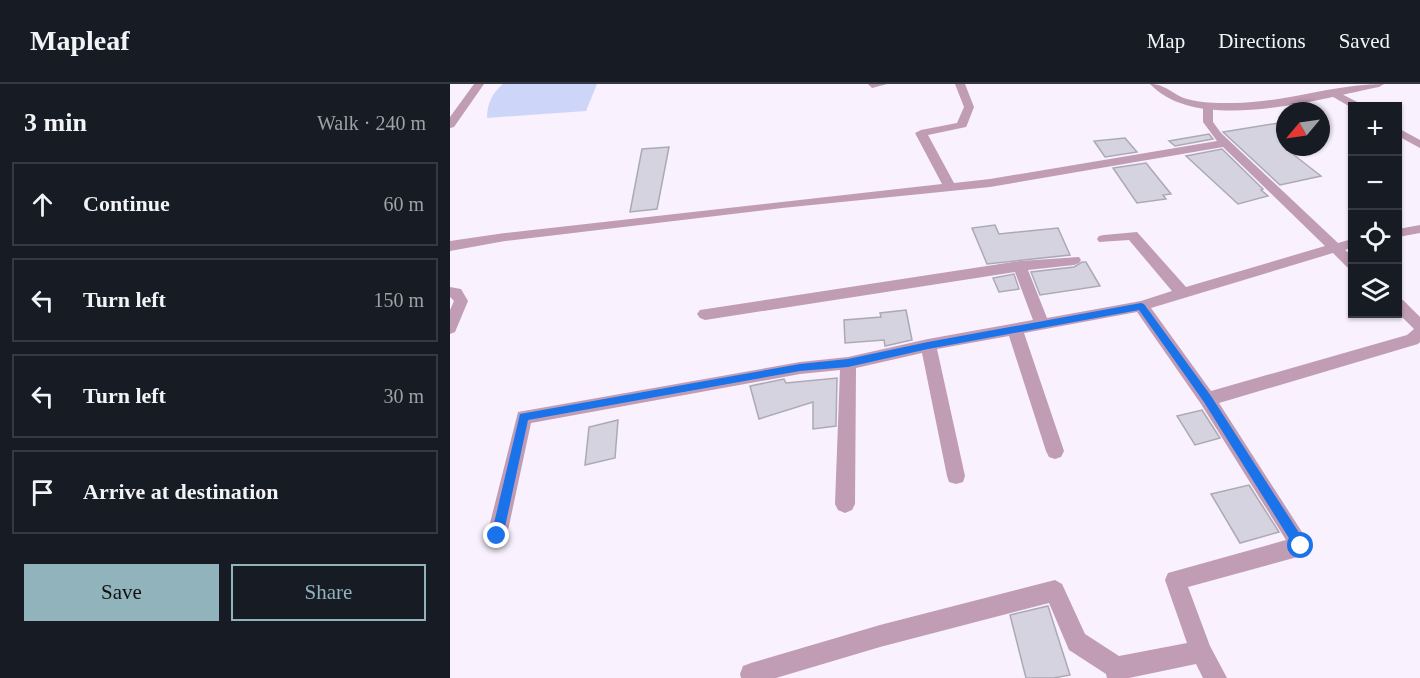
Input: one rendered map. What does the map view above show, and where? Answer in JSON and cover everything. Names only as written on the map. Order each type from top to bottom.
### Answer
[{"type":"street","points":[[450,125],[479,84]]},
{"type":"street","points":[[950,187],[921,134],[962,125],[969,107],[960,84]]},
{"type":"street","points":[[1155,84],[1185,102],[1208,106],[1274,103],[1379,84]]},
{"type":"street","points":[[1334,93],[1350,102]]},
{"type":"street","points":[[1208,106],[1208,122],[1224,143],[1348,260]]},
{"type":"street","points":[[1402,134],[1420,145]]},
{"type":"street","points":[[450,246],[505,237],[782,204],[990,183],[1224,143]]},
{"type":"street","points":[[1402,232],[1420,229]]},
{"type":"street","points":[[1104,239],[1132,236],[1183,294]]},
{"type":"street","points":[[497,536],[524,417],[800,368],[848,363],[928,345],[1141,306],[1348,245]]},
{"type":"street","points":[[705,314],[1020,266],[1074,260]]},
{"type":"street","points":[[1020,266],[1042,325]]},
{"type":"street","points":[[450,292],[456,293],[461,301],[450,328]]},
{"type":"street","points":[[1141,306],[1207,399],[1301,546],[1175,580],[1201,652],[1215,678]]},
{"type":"street","points":[[1402,308],[1420,326]]},
{"type":"street","points":[[1015,330],[1055,451]]},
{"type":"street","points":[[1207,399],[1412,340],[1420,333]]},
{"type":"street","points":[[928,345],[956,476]]},
{"type":"street","points":[[845,504],[848,363]]},
{"type":"street","points":[[751,675],[880,636],[1055,591],[1077,642],[1118,673],[1201,652]]},
{"type":"water","points":[[503,84],[597,84],[586,111],[487,118],[491,99]]},
{"type":"building","points":[[1276,123],[1276,156],[1295,156],[1321,176],[1280,185],[1223,132]]},
{"type":"building","points":[[1209,134],[1213,139],[1175,146],[1169,141]]},
{"type":"building","points":[[1125,138],[1137,152],[1105,157],[1094,141]]},
{"type":"building","points":[[669,147],[657,209],[630,212],[642,149]]},
{"type":"building","points":[[1222,149],[1268,196],[1238,204],[1186,156]]},
{"type":"building","points":[[1146,163],[1171,194],[1163,195],[1166,199],[1137,203],[1113,168]]},
{"type":"building","points":[[995,225],[999,234],[1058,228],[1070,255],[987,264],[972,228]]},
{"type":"building","points":[[1086,262],[1100,286],[1040,295],[1031,272],[1074,267]]},
{"type":"building","points":[[1014,274],[1019,289],[999,292],[993,278]]},
{"type":"building","points":[[906,310],[912,340],[885,346],[884,340],[845,343],[844,320],[881,317],[880,313]]},
{"type":"building","points":[[837,378],[836,426],[813,429],[813,402],[759,419],[750,386],[784,379],[786,383]]},
{"type":"building","points":[[1202,410],[1220,438],[1195,445],[1177,416]]},
{"type":"building","points":[[618,420],[615,458],[585,465],[589,427]]},
{"type":"building","points":[[1249,485],[1279,532],[1240,543],[1211,494]]},
{"type":"building","points":[[1048,606],[1070,675],[1054,678],[1026,678],[1010,615]]},
{"type":"route","points":[[497,536],[524,417],[800,368],[848,363],[928,345],[1141,306],[1207,399],[1301,546]]}]
